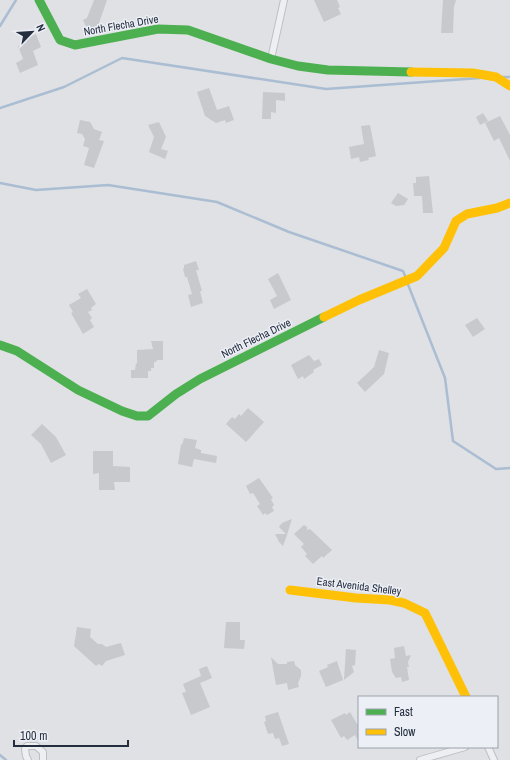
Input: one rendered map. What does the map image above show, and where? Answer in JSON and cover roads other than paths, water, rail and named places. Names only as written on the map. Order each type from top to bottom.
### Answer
[{"type":"street","name":"North Flecha Drive","points":[[39,0],[60,40],[75,45],[158,29],[188,30],[271,59],[298,66],[328,70],[473,73],[496,77],[510,86]]},
{"type":"street","points":[[271,59],[284,0]]},
{"type":"street","name":"North Flecha Drive","points":[[0,345],[17,351],[78,390],[122,411],[137,416],[148,416],[189,385],[359,300],[416,276],[444,248],[456,220],[467,214],[497,208],[510,203]]},
{"type":"street","name":"East Avenida Shelley","points":[[290,590],[356,598],[390,600],[404,603],[425,613],[466,696]]},
{"type":"street","points":[[28,760],[25,749],[28,746],[36,746],[42,752],[43,760]]},
{"type":"street","points":[[420,760],[462,748]]},
{"type":"street","points":[[488,748],[494,760]]},
{"type":"waterway","points":[[0,26],[16,0]]},
{"type":"waterway","points":[[0,108],[64,87],[122,58],[326,89],[480,78]]},
{"type":"waterway","points":[[501,77],[510,77]]},
{"type":"waterway","points":[[0,183],[36,190],[108,185],[217,202],[289,232],[403,271],[406,278]]},
{"type":"waterway","points":[[407,282],[445,378],[453,441],[496,469],[510,468]]},
{"type":"waterway","points":[[0,755],[6,760]]}]
